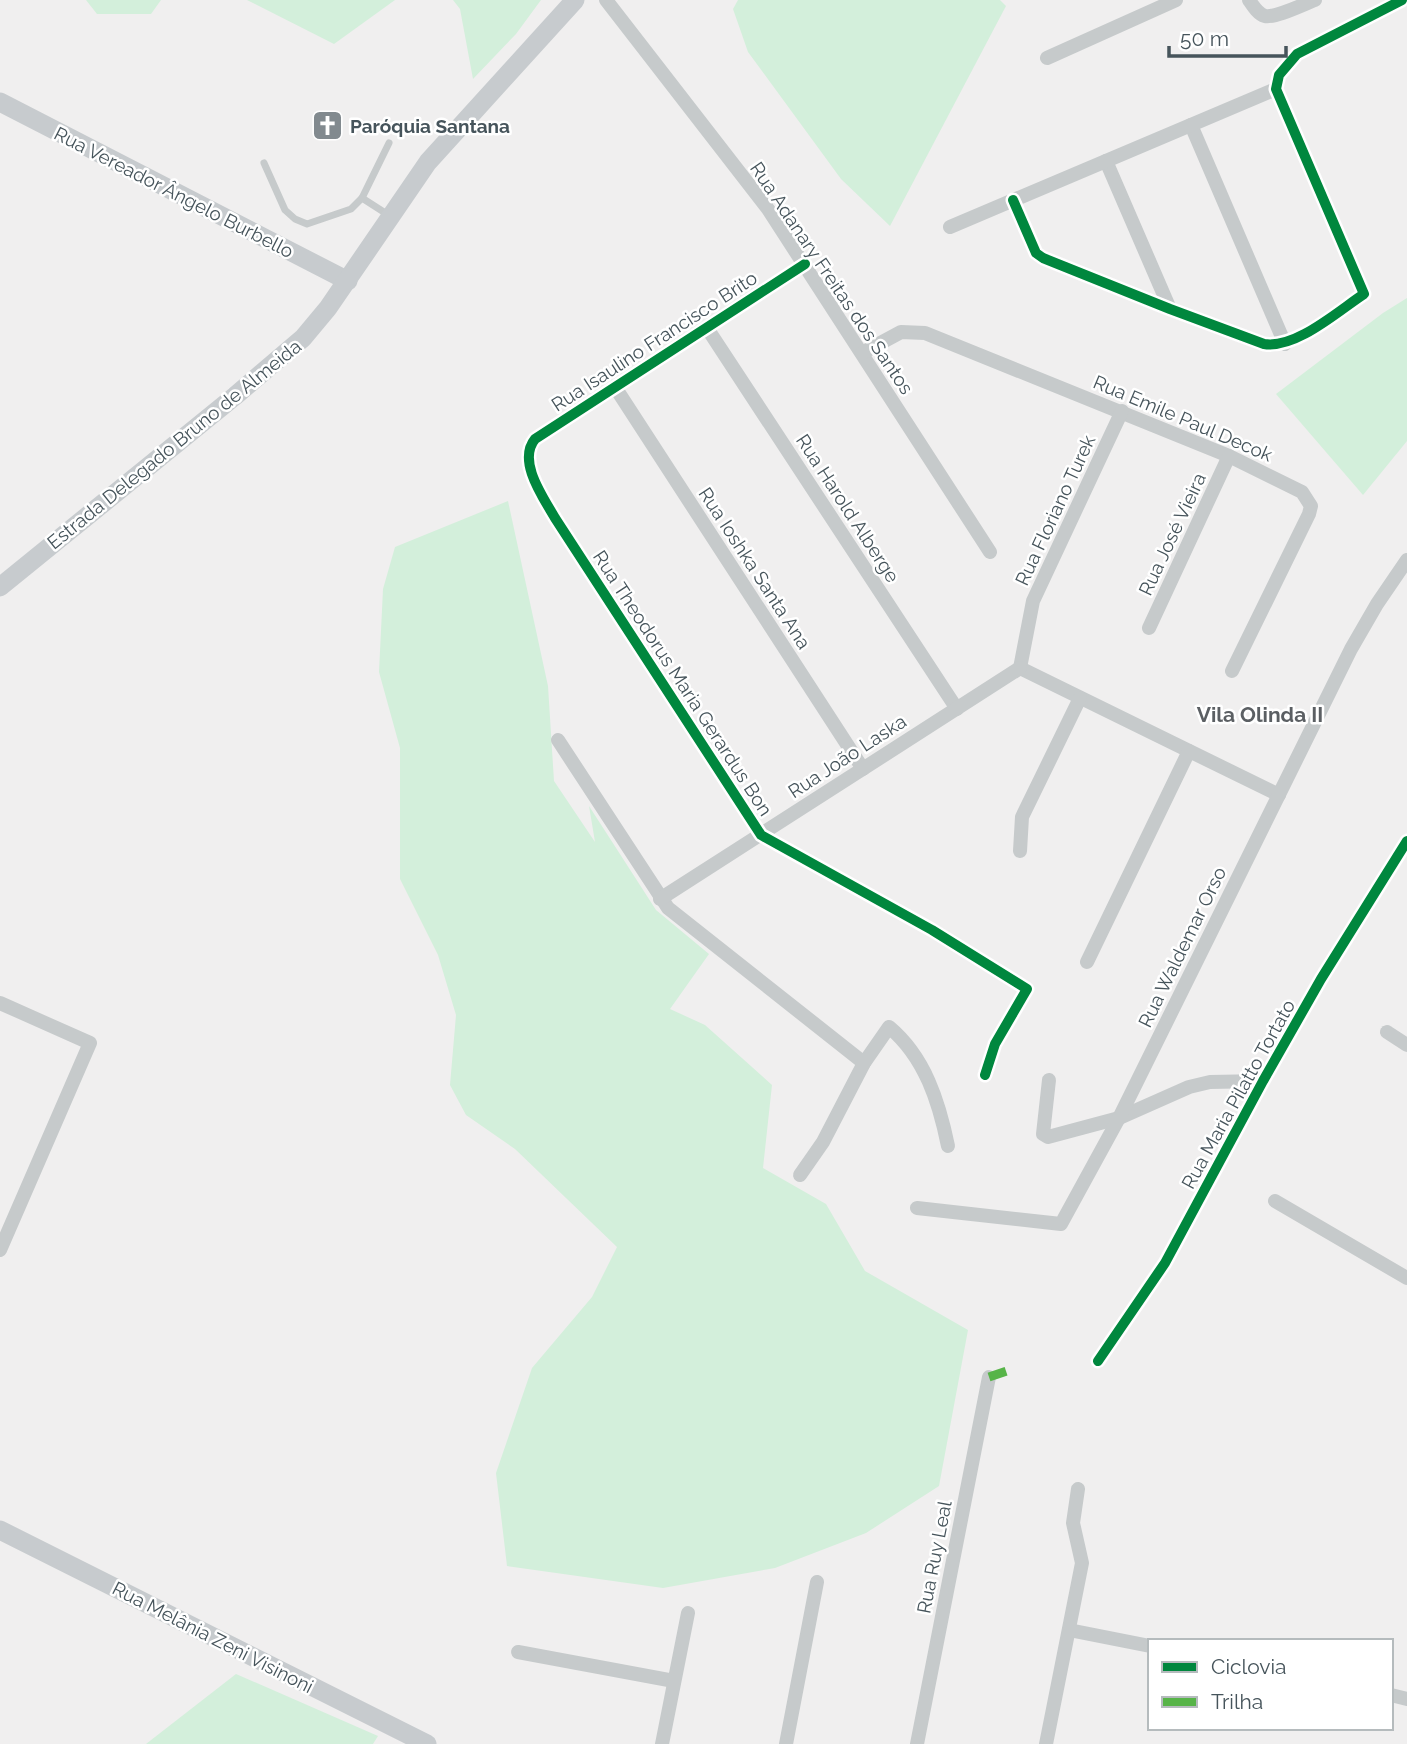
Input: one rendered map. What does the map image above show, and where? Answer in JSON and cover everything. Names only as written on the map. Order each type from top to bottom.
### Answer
[{"type":"main road","name":"Estrada Delegado Bruno de Almeida","points":[[0,587],[288,352],[317,323],[428,162],[575,0]]},
{"type":"main road","name":"Rua Vereador Ângelo Burbello","points":[[0,102],[348,281]]},
{"type":"main road","name":"Rua Melânia Zeni Visinoni","points":[[0,1530],[419,1742]]},
{"type":"street","name":"Rua Adanary Freitas dos Santos","points":[[606,0],[768,209],[990,552]]},
{"type":"street","points":[[1047,58],[1177,0]]},
{"type":"street","points":[[1249,0],[1258,12],[1266,16],[1315,0]]},
{"type":"street","points":[[1013,200],[1036,253],[1043,258],[1264,344],[1285,344],[1364,295],[1276,89],[1279,75],[1297,54],[1402,0]]},
{"type":"street","points":[[950,227],[1276,89]]},
{"type":"street","points":[[1191,125],[1285,344]]},
{"type":"street","points":[[1106,160],[1170,309]]},
{"type":"street","name":"Rua Isaulino Francisco Brito","points":[[528,452],[536,439],[805,264]]},
{"type":"street","name":"Rua Harold Alberge","points":[[707,328],[957,709]]},
{"type":"street","name":"Rua Emile Paul Decok","points":[[862,353],[901,332],[925,333],[1229,456],[1302,492],[1311,506],[1309,514],[1232,671]]},
{"type":"street","name":"Rua Ioshka Santa Ana","points":[[615,387],[863,769]]},
{"type":"street","name":"Rua Floriano Turek","points":[[1020,668],[1033,601],[1122,411]]},
{"type":"street","name":"Rua Theodorus Maria Gerardus Bon","points":[[528,452],[532,475],[555,518],[761,835],[932,930],[1027,989],[995,1044],[985,1075]]},
{"type":"street","name":"Rua José Vieira","points":[[1149,628],[1229,456]]},
{"type":"street","name":"Rua Waldemar Orso","points":[[916,1208],[1061,1224],[1119,1118],[1362,629],[1407,560]]},
{"type":"street","points":[[1020,668],[1279,795]]},
{"type":"street","name":"Rua João Laska","points":[[660,899],[1020,668]]},
{"type":"street","points":[[1020,851],[1022,817],[1080,698]]},
{"type":"street","points":[[558,740],[660,899],[674,914],[864,1063]]},
{"type":"street","points":[[1087,962],[1189,751]]},
{"type":"street","name":"Rua Maria Pilatto Tortato","points":[[1098,1361],[1141,1301],[1182,1234],[1263,1081],[1333,959],[1407,841]]},
{"type":"street","points":[[0,1003],[90,1043],[0,1250]]},
{"type":"street","points":[[800,1175],[827,1135],[864,1063],[889,1027],[917,1058],[927,1078],[943,1121],[948,1146]]},
{"type":"street","points":[[1387,1032],[1407,1045]]},
{"type":"street","points":[[1049,1080],[1043,1133],[1045,1137],[1119,1118],[1189,1087],[1210,1082],[1263,1081]]},
{"type":"street","points":[[1275,1201],[1407,1278]]},
{"type":"street","name":"Rua Ruy Leal","points":[[917,1744],[989,1377]]},
{"type":"street","points":[[1046,1744],[1082,1563],[1073,1523],[1078,1489]]},
{"type":"street","points":[[786,1744],[817,1582]]},
{"type":"street","points":[[662,1744],[688,1614]]},
{"type":"street","points":[[1069,1629],[1148,1646]]},
{"type":"street","points":[[518,1652],[674,1681]]},
{"type":"lane","points":[[264,163],[285,210],[295,219],[307,224],[351,209],[362,198],[389,143]]},
{"type":"lane","points":[[362,198],[390,216]]},
{"type":"green space","points":[[86,0],[161,0],[151,14],[97,14]]},
{"type":"green space","points":[[247,0],[395,0],[334,44]]},
{"type":"green space","points":[[453,0],[541,0],[516,34],[473,79],[460,9]]},
{"type":"green space","points":[[738,0],[1000,0],[1006,6],[890,226],[841,179],[748,52],[733,9]]},
{"type":"green space","points":[[1407,298],[1407,441],[1363,495],[1276,394]]},
{"type":"green space","points":[[508,501],[548,686],[554,781],[595,842],[589,806],[656,910],[709,954],[670,1009],[705,1025],[772,1085],[763,1168],[826,1204],[865,1271],[968,1330],[939,1486],[866,1533],[775,1568],[663,1588],[507,1566],[496,1473],[532,1368],[592,1297],[617,1247],[515,1149],[466,1115],[450,1085],[456,1015],[438,955],[400,879],[400,748],[379,672],[383,589],[395,547]]},
{"type":"green space","points":[[236,1674],[378,1736],[373,1744],[146,1744]]},
{"type":"marked path","points":[[989,1377],[1013,1369]]},
{"type":"cycle path","points":[[1013,200],[1036,253],[1043,258],[1264,344],[1276,344],[1303,335],[1364,294],[1276,89],[1279,75],[1297,54],[1402,0]]},
{"type":"cycle path","points":[[805,264],[535,439],[530,448],[530,468],[555,518],[761,835],[932,930],[1027,989],[995,1044],[985,1075]]},
{"type":"cycle path","points":[[1098,1361],[1165,1263],[1321,979],[1407,841]]},
{"type":"place","name":"Paróquia Santana","points":[[327,126]]},
{"type":"district","name":"Vila Olinda II","points":[[1260,715]]}]
